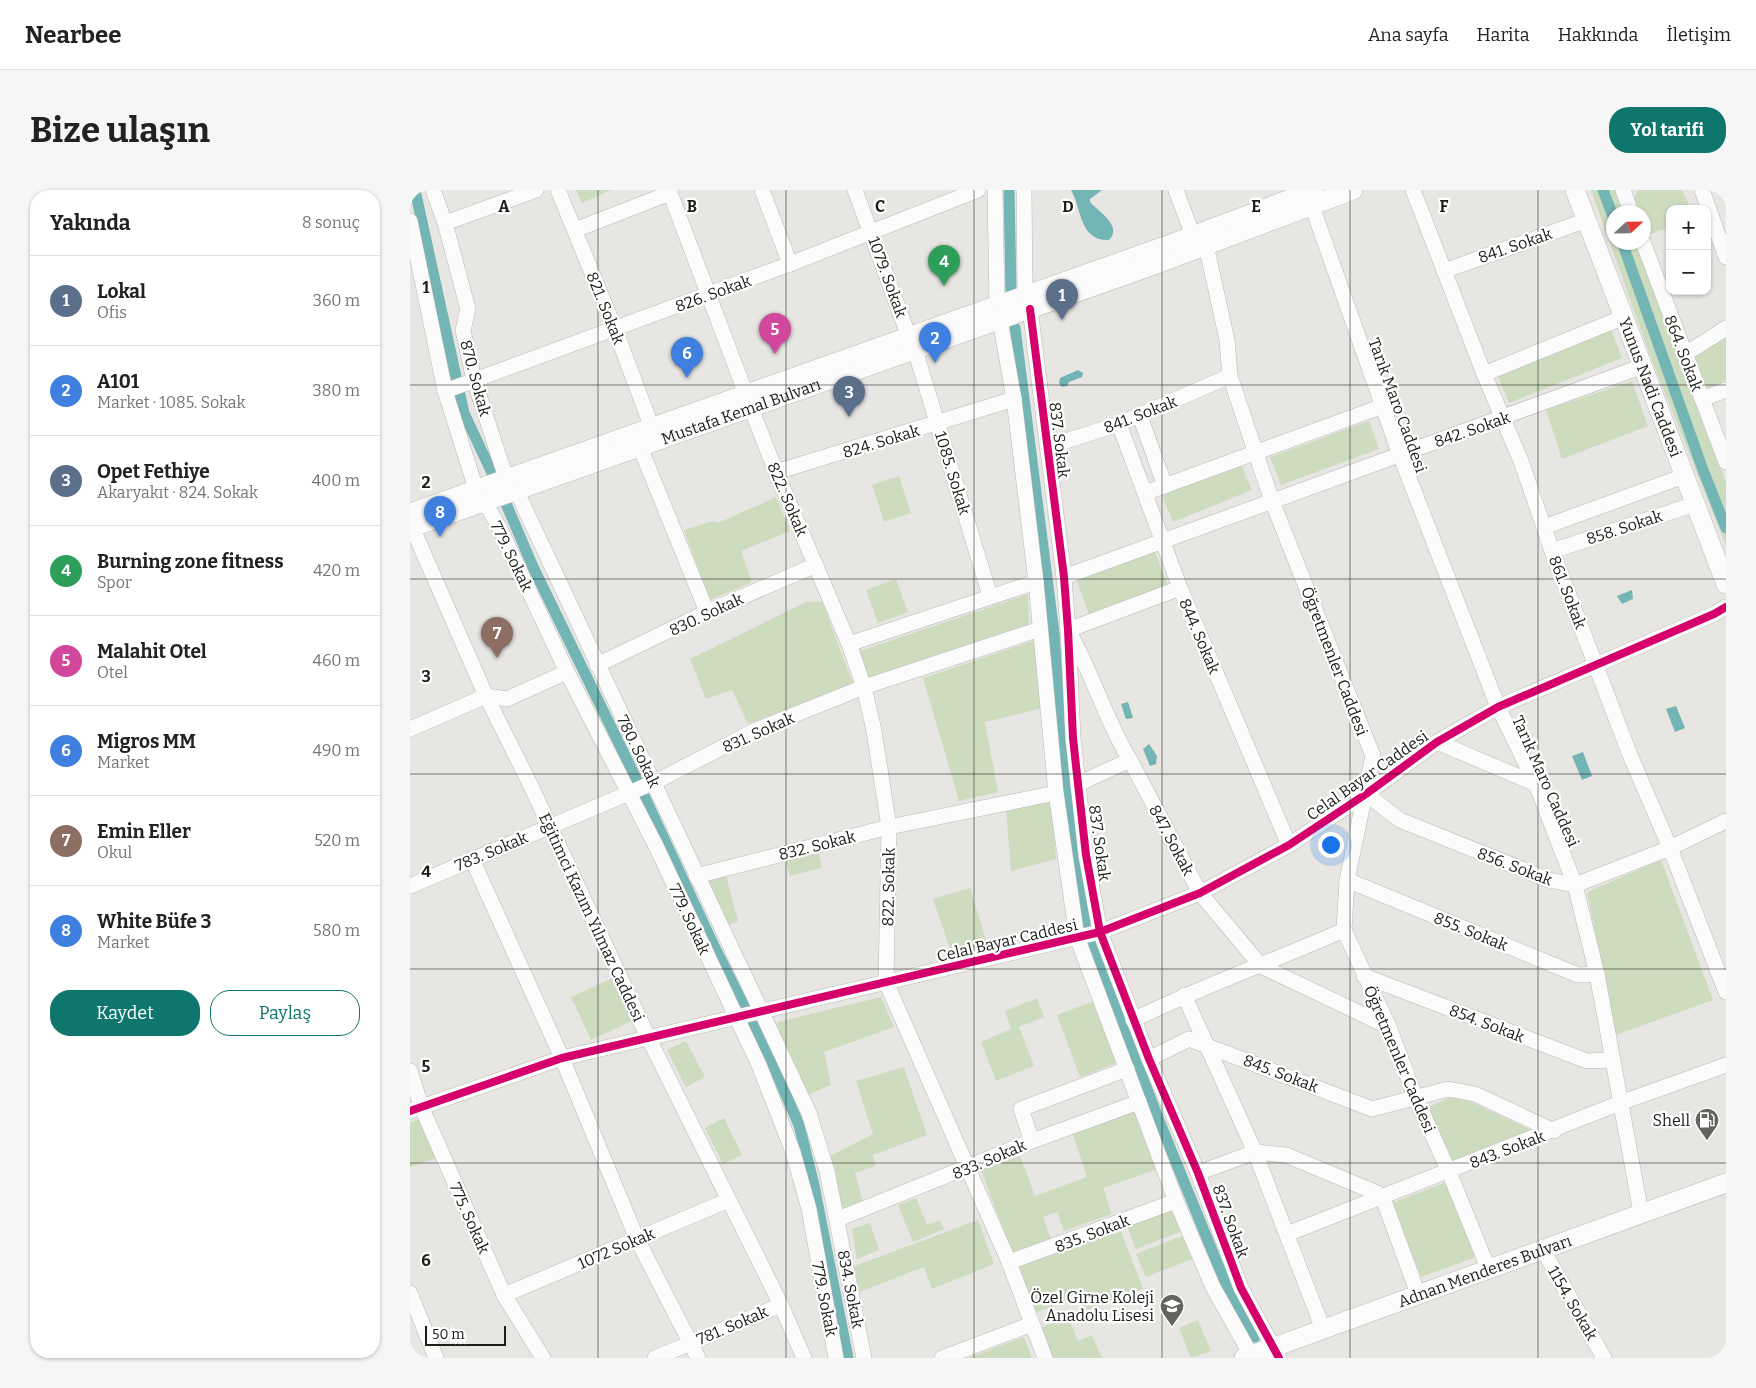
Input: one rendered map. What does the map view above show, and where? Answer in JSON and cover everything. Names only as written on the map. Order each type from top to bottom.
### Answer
[{"type":"main road","name":"Mustafa Kemal Bulvarı","points":[[511,484],[640,447],[748,401],[1200,240],[1304,196],[1353,190]]},
{"type":"main road","name":"Yunus Nadi Caddesi","points":[[1575,190],[1726,584]]},
{"type":"main road","name":"Mustafa Kemal Bulvarı","points":[[411,523],[652,428],[748,401]]},
{"type":"main road","name":"Adnan Menderes Bulvarı","points":[[1247,1357],[1276,1353],[1323,1329],[1542,1248],[1726,1183]]},
{"type":"street","name":"870. Sokak","points":[[433,190],[446,223],[468,309],[463,330],[474,380],[511,484]]},
{"type":"street","points":[[446,223],[536,190]]},
{"type":"street","name":"821. Sokak","points":[[558,190],[615,329],[652,428]]},
{"type":"street","points":[[762,190],[790,264]]},
{"type":"street","name":"1079. Sokak","points":[[855,190],[912,343]]},
{"type":"street","name":"826. Sokak","points":[[445,391],[790,264],[978,190]]},
{"type":"street","points":[[995,190],[999,312],[1014,399],[1036,582],[1056,793],[1077,937],[1176,1201],[1213,1287],[1247,1357]]},
{"type":"street","name":"837. Sokak","points":[[1024,190],[1028,301],[1064,577],[1073,738],[1086,855],[1100,932],[1133,1020],[1198,1173],[1241,1288],[1276,1353]]},
{"type":"street","name":"Öğretmenler Caddesi","points":[[1176,190],[1200,240],[1227,340],[1230,376],[1272,501],[1373,756],[1347,880],[1344,930],[1388,1027],[1415,1096],[1449,1172],[1488,1268]]},
{"type":"street","name":"861. Sokak","points":[[1413,190],[1484,374],[1504,418],[1552,551],[1630,755],[1670,848],[1726,992]]},
{"type":"street","points":[[1623,190],[1629,205]]},
{"type":"street","points":[[1702,190],[1726,256]]},
{"type":"street","points":[[575,230],[669,191]]},
{"type":"street","name":"822. Sokak","points":[[669,191],[748,401],[776,472],[850,644],[864,687],[874,731],[889,827],[886,982],[1008,1262],[1045,1358]]},
{"type":"street","name":"Tarık Maro Caddesi","points":[[1304,196],[1400,454],[1498,707],[1536,784],[1575,885],[1597,974],[1641,1213]]},
{"type":"street","name":"841. Sokak","points":[[1444,271],[1587,220]]},
{"type":"street","name":"779. Sokak","points":[[410,221],[445,391],[480,496],[501,531],[567,672],[629,793],[760,1066],[793,1152],[808,1209],[836,1358]]},
{"type":"street","name":"864. Sokak","points":[[1646,250],[1726,462]]},
{"type":"street","points":[[1484,374],[1624,317]]},
{"type":"street","points":[[1684,354],[1726,328]]},
{"type":"street","name":"1085. Sokak","points":[[912,343],[990,596]]},
{"type":"street","name":"842. Sokak","points":[[1064,577],[1161,540],[1504,418],[1643,366]]},
{"type":"street","name":"841. Sokak","points":[[1047,447],[1140,416],[1230,376]]},
{"type":"street","points":[[1702,399],[1726,390]]},
{"type":"street","name":"824. Sokak","points":[[776,472],[938,424],[1014,399]]},
{"type":"street","points":[[1145,493],[1383,406]]},
{"type":"street","points":[[1140,416],[1165,486]]},
{"type":"street","name":"844. Sokak","points":[[1119,424],[1180,588],[1289,844]]},
{"type":"street","points":[[640,447],[707,612]]},
{"type":"street","points":[[1544,527],[1684,476]]},
{"type":"street","name":"780. Sokak","points":[[511,484],[655,782],[696,876],[762,1012]]},
{"type":"street","name":"858. Sokak","points":[[1552,551],[1695,504]]},
{"type":"street","name":"Eğitimci Kazım Yılmaz Caddesi","points":[[411,523],[486,696],[550,826],[649,1039],[781,1305],[804,1358]]},
{"type":"street","name":"830. Sokak","points":[[597,665],[707,612],[816,565]]},
{"type":"street","points":[[850,644],[1036,582]]},
{"type":"street","points":[[1068,630],[1180,588]]},
{"type":"street","name":"Celal Bayar Caddesi","points":[[416,1108],[562,1058],[1100,932],[1200,893],[1289,844],[1366,794],[1437,742],[1498,707],[1597,666],[1726,607]]},
{"type":"street","name":"831. Sokak","points":[[655,782],[756,730],[864,687],[1040,629]]},
{"type":"street","name":"847. Sokak","points":[[1068,630],[1081,653],[1119,742],[1200,893],[1261,966],[1388,1027]]},
{"type":"street","points":[[410,729],[486,696],[508,699],[567,672]]},
{"type":"street","points":[[1437,742],[1536,784]]},
{"type":"street","points":[[1078,784],[1130,760]]},
{"type":"street","name":"783. Sokak","points":[[410,886],[472,858],[655,782]]},
{"type":"street","name":"832. Sokak","points":[[696,876],[889,827],[1056,793]]},
{"type":"street","name":"856. Sokak","points":[[1366,794],[1400,820],[1549,880],[1575,885],[1670,848],[1726,821]]},
{"type":"street","points":[[472,858],[562,1058],[637,1240],[698,1358]]},
{"type":"street","name":"855. Sokak","points":[[1347,880],[1578,976],[1597,974]]},
{"type":"street","points":[[1133,1020],[1184,995],[1261,966],[1344,930]]},
{"type":"street","name":"854. Sokak","points":[[1364,976],[1586,1061],[1612,1060]]},
{"type":"street","points":[[1184,995],[1255,1152],[1323,1329]]},
{"type":"street","name":"834. Sokak","points":[[762,1012],[809,1113],[821,1145],[838,1219],[864,1358]]},
{"type":"street","name":"845. Sokak","points":[[1149,1059],[1189,1039],[1372,1109],[1415,1096],[1448,1089],[1475,1094],[1554,1131]]},
{"type":"street","name":"843. Sokak","points":[[1287,1234],[1554,1131],[1620,1103],[1726,1065]]},
{"type":"street","name":"833. Sokak","points":[[838,1219],[1032,1141],[1021,1109],[1127,1069]]},
{"type":"street","name":"775. Sokak","points":[[410,1071],[416,1108],[504,1294],[543,1358]]},
{"type":"street","points":[[1032,1141],[1139,1102]]},
{"type":"street","points":[[1198,1173],[1255,1152],[1286,1155],[1383,1198],[1418,1294]]},
{"type":"street","name":"1072 Sokak","points":[[504,1294],[729,1200]]},
{"type":"street","name":"835. Sokak","points":[[1008,1262],[1050,1249],[1176,1201]]},
{"type":"street","name":"1154. Sokak","points":[[1542,1248],[1604,1358]]},
{"type":"street","points":[[410,1293],[436,1358]]},
{"type":"street","name":"781. Sokak","points":[[656,1358],[781,1305]]},
{"type":"street","points":[[942,1358],[1032,1324]]},
{"type":"green space","points":[[576,190],[611,190],[582,203]]},
{"type":"green space","points":[[1591,190],[1615,190],[1620,205],[1606,205],[1606,232]]},
{"type":"green space","points":[[1638,190],[1682,190],[1689,205],[1666,205],[1666,228],[1651,234],[1651,205],[1636,205],[1633,200]]},
{"type":"green space","points":[[1612,250],[1638,250],[1726,482],[1726,546],[1651,358]]},
{"type":"green space","points":[[1611,329],[1622,358],[1509,403],[1497,374]]},
{"type":"green space","points":[[1726,337],[1726,381],[1707,388],[1694,356]]},
{"type":"green space","points":[[1632,381],[1648,426],[1562,459],[1546,410]]},
{"type":"green space","points":[[1369,421],[1379,449],[1281,485],[1270,457]]},
{"type":"green space","points":[[1241,464],[1252,490],[1173,522],[1162,495]]},
{"type":"green space","points":[[899,476],[911,513],[884,522],[872,485]]},
{"type":"green space","points":[[776,497],[790,531],[741,551],[752,582],[710,600],[684,530],[713,521],[718,523]]},
{"type":"green space","points":[[1154,549],[1168,586],[1089,615],[1076,578]]},
{"type":"green space","points":[[896,579],[908,612],[878,623],[866,590]]},
{"type":"green space","points":[[1028,594],[1029,625],[866,679],[860,651]]},
{"type":"green space","points":[[822,601],[853,684],[748,724],[732,690],[706,699],[690,659],[806,602]]},
{"type":"green space","points":[[1038,639],[1043,708],[985,722],[998,792],[959,801],[923,678]]},
{"type":"green space","points":[[1051,801],[1056,859],[1011,871],[1006,809]]},
{"type":"green space","points":[[818,850],[822,868],[790,876],[785,859]]},
{"type":"green space","points":[[1661,860],[1713,1000],[1616,1035],[1587,892]]},
{"type":"green space","points":[[726,876],[738,921],[725,927],[706,880]]},
{"type":"green space","points":[[970,888],[987,944],[952,954],[933,899]]},
{"type":"green space","points":[[615,977],[634,1020],[591,1040],[571,997]]},
{"type":"green space","points":[[881,997],[894,1027],[824,1052],[831,1085],[807,1095],[774,1030],[778,1022]]},
{"type":"green space","points":[[1037,998],[1044,1017],[1019,1027],[1034,1066],[996,1081],[981,1042],[1011,1029],[1005,1011]]},
{"type":"green space","points":[[1094,1001],[1117,1063],[1080,1077],[1057,1015]]},
{"type":"green space","points":[[686,1041],[705,1077],[686,1087],[667,1050]]},
{"type":"green space","points":[[904,1067],[927,1135],[873,1155],[875,1166],[855,1173],[863,1202],[840,1210],[828,1157],[873,1134],[856,1081]]},
{"type":"green space","points":[[1456,1095],[1531,1130],[1534,1136],[1452,1165],[1428,1107]]},
{"type":"green space","points":[[1137,1108],[1158,1169],[1103,1188],[1112,1214],[1064,1231],[1057,1212],[1043,1217],[1051,1239],[1012,1253],[981,1170],[1020,1156],[1035,1196],[1087,1177],[1072,1131]]},
{"type":"green space","points":[[422,1118],[436,1158],[410,1167],[410,1123]]},
{"type":"green space","points":[[724,1118],[742,1155],[723,1164],[705,1128]]},
{"type":"green space","points":[[1446,1182],[1476,1257],[1421,1277],[1392,1203]]},
{"type":"green space","points":[[916,1198],[927,1225],[940,1220],[944,1229],[913,1242],[898,1205]]},
{"type":"green space","points":[[1173,1208],[1182,1231],[1136,1249],[1127,1226]]},
{"type":"green space","points":[[978,1220],[994,1264],[932,1289],[924,1267],[857,1293],[852,1267]]},
{"type":"green space","points":[[870,1223],[879,1250],[857,1259],[852,1229]]},
{"type":"green space","points":[[1119,1226],[1143,1289],[1085,1311],[1079,1296],[1035,1313],[1017,1264]]},
{"type":"green space","points":[[1182,1236],[1192,1259],[1146,1277],[1136,1254]]},
{"type":"green space","points":[[1068,1317],[1078,1341],[1092,1335],[1102,1358],[1049,1358],[1037,1329]]},
{"type":"green space","points":[[1198,1320],[1211,1351],[1191,1358],[1179,1328]]},
{"type":"green space","points":[[1024,1337],[1032,1358],[968,1358]]},
{"type":"water","points":[[1071,190],[1102,190],[1090,199],[1090,202],[1112,224],[1113,235],[1109,240],[1099,239],[1087,230]]},
{"type":"water","points":[[1078,370],[1083,373],[1082,377],[1062,387],[1059,383],[1060,378]]},
{"type":"water","points":[[1632,590],[1633,599],[1622,604],[1617,596]]},
{"type":"water","points":[[1128,702],[1133,718],[1126,719],[1121,704]]},
{"type":"water","points":[[1676,706],[1685,728],[1675,732],[1666,709]]},
{"type":"water","points":[[1149,744],[1157,756],[1156,764],[1150,766],[1143,749]]},
{"type":"water","points":[[1583,752],[1592,776],[1582,780],[1572,756]]},
{"type":"waterway","points":[[415,190],[464,413],[492,473]]},
{"type":"waterway","points":[[1009,190],[1011,290]]},
{"type":"waterway","points":[[1603,190],[1609,205]]},
{"type":"waterway","points":[[1625,250],[1703,470],[1726,528]]},
{"type":"waterway","points":[[1015,328],[1054,633],[1061,736],[1072,841],[1092,945],[1156,1113],[1224,1280],[1255,1337]]},
{"type":"waterway","points":[[507,506],[533,567],[632,770],[714,946],[771,1060],[799,1125],[814,1185],[848,1358]]},
{"type":"cycle path","points":[[1030,309],[1064,577],[1073,738],[1078,784],[1086,855],[1100,932],[1149,1059],[1198,1173],[1241,1288],[1279,1358]]},
{"type":"cycle path","points":[[410,1111],[562,1058],[1100,932],[1200,893],[1289,845],[1366,794],[1437,742],[1498,707],[1714,614],[1726,607]]},
{"type":"place","name":"Burning zone fitness","points":[[944,286]]},
{"type":"place","name":"Lokal","points":[[1062,320]]},
{"type":"place","name":"Malahit Otel","points":[[775,354]]},
{"type":"place","name":"A101","points":[[935,363]]},
{"type":"place","name":"Migros MM","points":[[687,378]]},
{"type":"place","name":"Opet Fethiye","points":[[849,417]]},
{"type":"place","name":"White Büfe 3","points":[[440,537]]},
{"type":"place","name":"Emin Eller","points":[[497,658]]},
{"type":"place","name":"Shell","points":[[1707,1141]]},
{"type":"place","name":"Özel Girne Koleji Anadolu Lisesi","points":[[1172,1327]]}]
